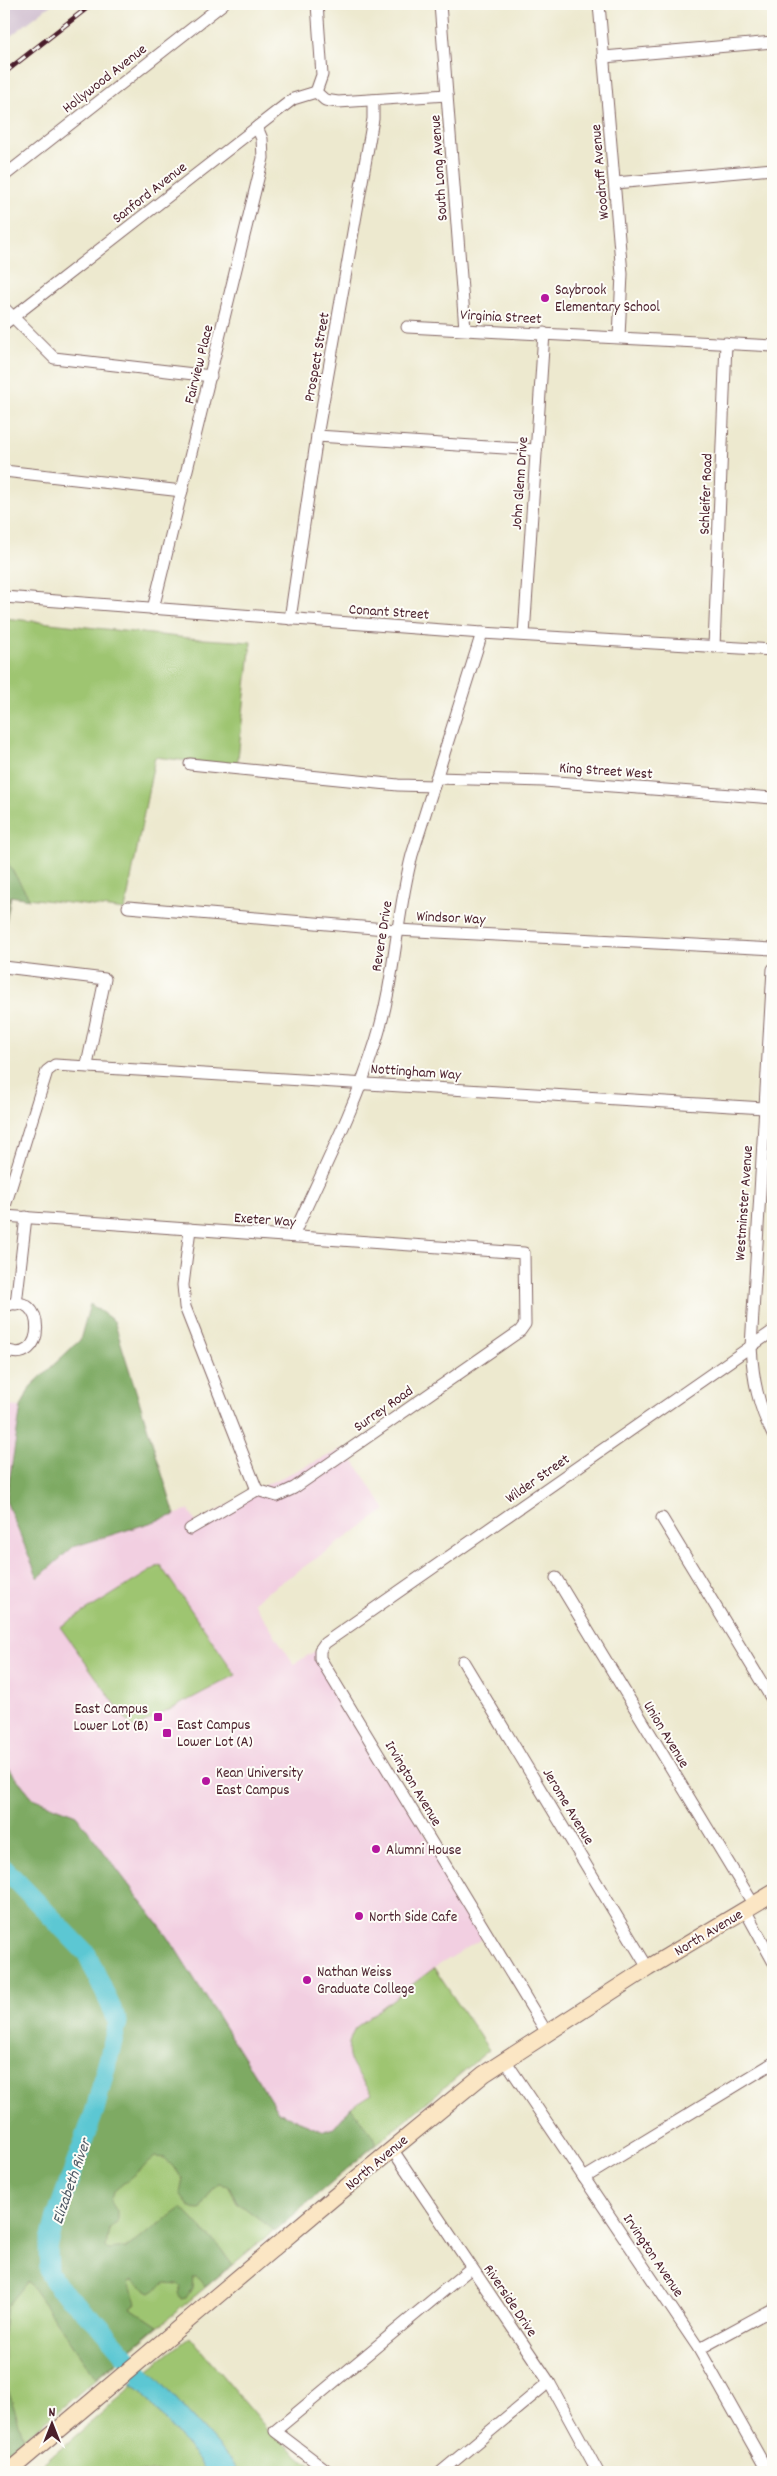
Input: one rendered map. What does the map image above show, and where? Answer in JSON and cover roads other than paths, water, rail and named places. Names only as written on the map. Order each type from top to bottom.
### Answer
[{"type":"main road","name":"North Avenue","points":[[8,2472],[153,2348],[392,2149],[505,2060],[648,1968],[773,1893]]},
{"type":"street","name":"Hollywood Avenue","points":[[4,176],[223,4]]},
{"type":"street","points":[[317,4],[322,75],[316,92],[325,100],[373,100],[447,95]]},
{"type":"street","name":"South Long Avenue","points":[[440,4],[465,329]]},
{"type":"street","name":"Woodruff Avenue","points":[[599,4],[622,274],[619,337]]},
{"type":"street","points":[[604,57],[773,42]]},
{"type":"street","name":"Sanford Avenue","points":[[8,321],[293,99],[316,92]]},
{"type":"street","name":"Prospect Street","points":[[290,619],[317,436],[373,119],[373,100]]},
{"type":"street","name":"Fairview Place","points":[[153,609],[263,158],[262,139],[257,127]]},
{"type":"street","points":[[615,183],[773,169]]},
{"type":"street","points":[[4,308],[8,321],[54,358],[211,376]]},
{"type":"street","name":"Virginia Street","points":[[407,327],[773,346]]},
{"type":"street","name":"John Glenn Drive","points":[[524,635],[544,333]]},
{"type":"street","name":"Schleifer Road","points":[[714,646],[726,343]]},
{"type":"street","points":[[317,436],[536,450]]},
{"type":"street","points":[[4,471],[182,492]]},
{"type":"street","name":"Conant Street","points":[[4,597],[482,633],[773,650]]},
{"type":"street","name":"Revere Drive","points":[[293,1236],[349,1115],[376,1040],[385,1005],[404,886],[482,633]]},
{"type":"street","name":"King Street West","points":[[190,764],[398,784],[544,781],[773,798]]},
{"type":"street","name":"Windsor Way","points":[[128,906],[397,930],[773,950]]},
{"type":"street","points":[[4,967],[105,979],[87,1065]]},
{"type":"street","name":"Westminster Avenue","points":[[773,969],[751,1347],[753,1378],[759,1404],[773,1435]]},
{"type":"street","name":"Nottingham Way","points":[[4,1209],[47,1071],[55,1065],[87,1065],[764,1108]]},
{"type":"street","name":"Exeter Way","points":[[4,1216],[524,1253]]},
{"type":"street","points":[[16,1304],[26,1217]]},
{"type":"street","points":[[190,1229],[183,1284],[184,1307],[257,1490],[190,1529]]},
{"type":"street","name":"Surrey Road","points":[[257,1490],[277,1496],[294,1488],[520,1331],[525,1324],[524,1253]]},
{"type":"street","points":[[4,1307],[16,1304],[28,1309],[34,1314],[38,1328],[37,1335],[28,1347],[14,1352],[4,1349]]},
{"type":"street","name":"Wilder Street","points":[[320,1650],[325,1643],[773,1331]]},
{"type":"street","points":[[662,1518],[773,1702]]},
{"type":"street","name":"Union Avenue","points":[[556,1578],[749,1908],[773,1961]]},
{"type":"street","name":"Irvington Avenue","points":[[320,1650],[320,1658],[547,2033]]},
{"type":"street","name":"Jerome Avenue","points":[[463,1661],[648,1968]]},
{"type":"street","name":"Irvington Avenue","points":[[505,2060],[699,2349],[768,2472]]},
{"type":"street","points":[[584,2178],[773,2063]]},
{"type":"street","name":"Riverside Drive","points":[[392,2149],[549,2382],[598,2472]]},
{"type":"street","points":[[329,2472],[275,2431],[471,2268]]},
{"type":"street","points":[[699,2349],[773,2309]]},
{"type":"street","points":[[441,2472],[549,2382]]},
{"type":"street","points":[[768,2472],[773,2470]]},
{"type":"water","points":[[149,2369],[240,2472],[208,2472],[142,2393],[131,2384]]},
{"type":"waterway","name":"Elizabeth River","points":[[4,1868],[87,1954],[118,2022],[95,2110],[56,2217],[48,2248],[49,2273],[58,2287],[99,2325],[159,2395]]},
{"type":"railway","points":[[4,73],[92,4]]},
{"type":"place","name":"Saybrook Elementary School","points":[[545,298]]},
{"type":"place","name":"East Campus Lower Lot (B)","points":[[158,1717]]},
{"type":"place","name":"East Campus Lower Lot (A)","points":[[167,1733]]},
{"type":"place","name":"Kean University East Campus","points":[[206,1781]]},
{"type":"place","name":"Alumni House","points":[[376,1849]]},
{"type":"place","name":"North Side Cafe","points":[[359,1916]]},
{"type":"place","name":"Nathan Weiss Graduate College","points":[[307,1980]]}]
